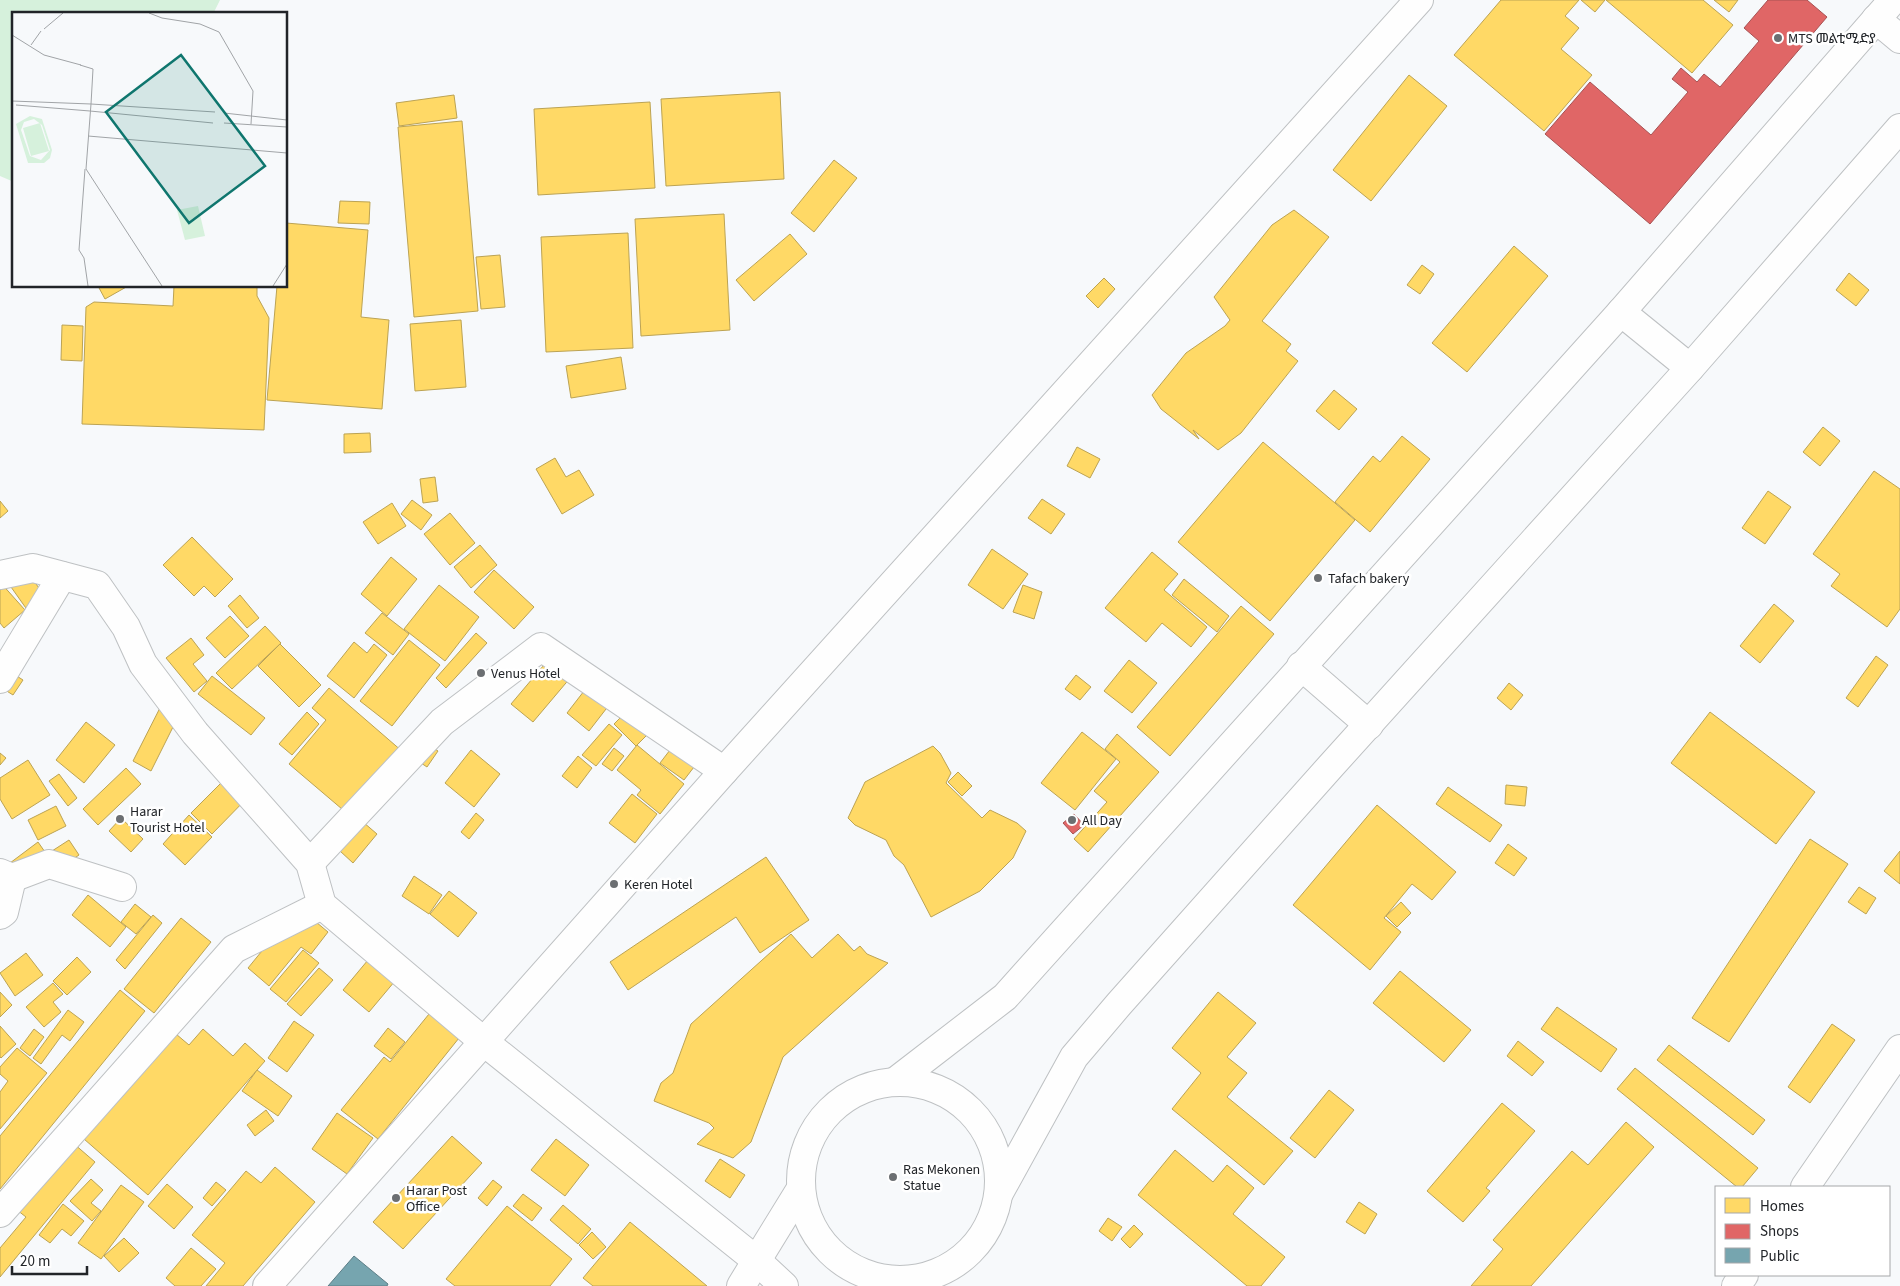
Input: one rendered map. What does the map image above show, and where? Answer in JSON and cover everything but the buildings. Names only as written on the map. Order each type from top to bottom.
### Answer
[{"type":"street","points":[[267,1286],[483,1040],[1419,0]]},
{"type":"street","points":[[896,1081],[1005,996],[1621,312],[1885,10],[1900,39]]},
{"type":"street","points":[[999,1193],[997,1158],[984,1127],[961,1101],[930,1086],[896,1081],[862,1088],[835,1105],[815,1129],[803,1158],[800,1190],[808,1220],[824,1247],[848,1267],[877,1279],[905,1283],[939,1273],[968,1254],[989,1226],[999,1193],[1074,1057],[1132,989],[1690,368],[1900,128]]},
{"type":"street","points":[[1621,312],[1690,368]]},
{"type":"street","points":[[0,575],[33,568],[97,585],[126,627],[143,664],[195,733],[310,863],[322,905],[483,1040],[756,1260],[784,1286]]},
{"type":"street","points":[[0,679],[62,576]]},
{"type":"street","points":[[310,863],[442,722],[541,647],[724,771]]},
{"type":"street","points":[[1301,666],[1369,725]]},
{"type":"street","points":[[0,915],[4,912],[6,875],[48,864],[122,887]]},
{"type":"street","points":[[0,1213],[234,949],[322,905]]},
{"type":"street","points":[[1805,1186],[1900,1049]]},
{"type":"street","points":[[740,1286],[800,1190]]},
{"type":"green space","points":[[0,0],[220,0],[214,12],[12,12],[12,181],[0,176]]},
{"type":"place","name":"MTS መልቲሚድያ","points":[[1778,38]]},
{"type":"place","name":"Tafach bakery","points":[[1318,578]]},
{"type":"place","name":"Venus Hotel","points":[[481,673]]},
{"type":"place","name":"Harar Tourist Hotel","points":[[120,819]]},
{"type":"place","name":"All Day","points":[[1072,820]]},
{"type":"place","name":"Keren Hotel","points":[[614,884]]},
{"type":"place","name":"Ras Mekonen Statue","points":[[893,1177]]},
{"type":"place","name":"Harar Post Office","points":[[396,1198]]}]
